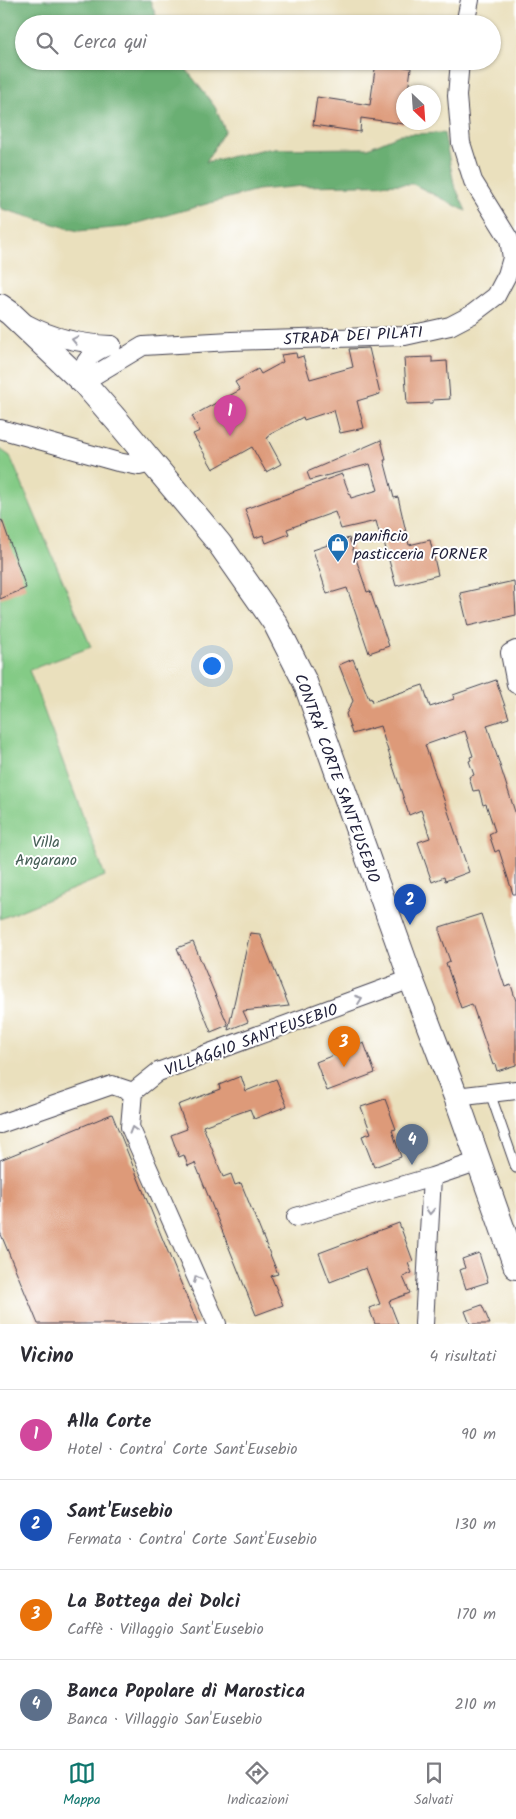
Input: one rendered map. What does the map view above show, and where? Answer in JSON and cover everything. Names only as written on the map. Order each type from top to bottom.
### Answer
[{"type":"street","points":[[467,15],[470,0]]},
{"type":"street","name":"STRADA DEI PILATI","points":[[8,312],[36,329],[60,337],[94,344],[112,345],[405,336],[450,326],[471,315],[496,296],[507,275],[512,258],[512,240],[473,181],[461,143],[457,96],[459,70]]},
{"type":"street","name":"CONTRA' CORTE SANT'EUSEBIO","points":[[8,312],[82,382],[119,423],[219,543],[275,623],[301,674],[411,979],[456,1096],[516,1267]]},
{"type":"street","name":"STRADA DEI PILATI","points":[[82,382],[83,366],[86,361],[98,350],[112,345]]},
{"type":"street","name":"STRADA DEI PILATI","points":[[82,382],[151,345]]},
{"type":"street","points":[[0,429],[118,462],[139,466],[151,463]]},
{"type":"street","points":[[516,650],[510,653],[516,684]]},
{"type":"street","name":"VILLAGGIO SANT'EUSEBIO","points":[[133,1092],[158,1072],[411,979]]},
{"type":"street","points":[[0,1124],[112,1085],[133,1092],[130,1127],[217,1324]]},
{"type":"street","points":[[456,1096],[516,1090]]},
{"type":"street","points":[[296,1217],[432,1177],[478,1161]]},
{"type":"street","points":[[424,1324],[432,1177]]},
{"type":"lane","points":[[0,437],[26,436]]},
{"type":"lane","points":[[490,1093],[516,1168]]},
{"type":"green space","points":[[0,0],[150,0],[156,15],[15,15],[15,70],[187,70],[215,107],[225,130],[206,162],[265,149],[368,148],[401,134],[444,133],[454,184],[466,211],[413,184],[304,186],[257,190],[124,227],[78,231],[0,207]]},
{"type":"green space","name":"Villa Angarano","points":[[0,449],[10,456],[91,647],[29,670],[105,876],[0,919]]},
{"type":"building","points":[[375,70],[411,70],[409,85],[396,85],[396,123],[361,118],[360,132],[313,125],[317,97],[370,105]]},
{"type":"building","points":[[369,348],[380,394],[357,401],[364,428],[340,433],[334,410],[304,420],[303,417],[269,435],[267,438],[281,464],[266,472],[252,447],[213,469],[193,434],[200,431],[192,416],[240,390],[235,382],[258,369],[261,374],[283,362],[281,355],[296,353],[297,358],[303,356],[310,379],[353,367],[349,349]]},
{"type":"building","points":[[432,357],[432,362],[447,361],[450,399],[433,400],[433,403],[407,404],[404,358]]},
{"type":"building","points":[[381,440],[394,498],[398,497],[409,545],[430,540],[438,575],[396,586],[381,531],[379,532],[376,521],[341,529],[335,512],[287,529],[289,534],[266,543],[263,535],[255,538],[245,509],[342,474],[351,498],[378,490],[370,464],[310,480],[307,472]]},
{"type":"building","points":[[2,520],[26,588],[0,599],[0,521]]},
{"type":"building","points":[[349,538],[367,592],[370,591],[389,646],[369,653],[347,588],[327,594],[313,550]]},
{"type":"building","points":[[514,581],[516,615],[468,626],[460,593]]},
{"type":"building","points":[[353,659],[369,699],[371,698],[372,702],[423,685],[430,707],[454,699],[453,695],[496,680],[509,718],[487,725],[516,815],[516,894],[513,894],[499,850],[495,852],[489,834],[495,831],[486,804],[483,805],[479,790],[473,791],[469,777],[474,775],[469,761],[471,760],[470,757],[473,756],[465,731],[425,745],[469,872],[445,881],[444,877],[432,882],[418,842],[430,838],[421,810],[409,815],[380,726],[352,734],[346,714],[353,701],[339,665]]},
{"type":"building","points":[[481,914],[505,987],[511,985],[516,1001],[516,1065],[497,1071],[495,1064],[493,1065],[472,1004],[461,1008],[446,963],[450,961],[440,933],[440,927]]},
{"type":"building","points":[[250,933],[260,934],[289,1006],[243,1011],[248,1022],[228,1030]]},
{"type":"building","points":[[193,942],[228,1025],[211,1032],[177,948]]},
{"type":"building","points":[[364,1043],[375,1073],[327,1091],[316,1062]]},
{"type":"building","points":[[241,1076],[246,1091],[276,1079],[287,1106],[254,1119],[250,1109],[203,1126],[223,1177],[231,1174],[235,1185],[241,1183],[278,1274],[271,1276],[283,1305],[256,1315],[195,1163],[188,1166],[184,1155],[179,1157],[171,1135],[187,1129],[178,1105],[220,1089],[219,1085]]},
{"type":"building","points":[[385,1099],[396,1129],[392,1130],[401,1157],[374,1167],[362,1136],[371,1133],[361,1107]]},
{"type":"building","points":[[112,1114],[198,1324],[38,1324],[0,1232],[0,1160]]},
{"type":"building","points":[[399,1223],[413,1261],[408,1263],[412,1273],[403,1277],[410,1293],[389,1301],[398,1324],[375,1324],[369,1308],[380,1304],[366,1268],[330,1282],[319,1253]]},
{"type":"building","points":[[479,1253],[488,1282],[466,1289],[460,1270],[465,1268],[462,1259]]},
{"type":"building","points":[[482,1305],[490,1324],[470,1324],[465,1311]]},
{"type":"place","name":"Alla Corte","points":[[230,436]]},
{"type":"place","name":"panificio pasticceria FORNER","points":[[338,563]]},
{"type":"place","name":"Sant'Eusebio","points":[[410,925]]},
{"type":"place","name":"La Bottega dei Dolci","points":[[344,1067]]},
{"type":"place","name":"Banca Popolare di Marostica","points":[[412,1165]]}]
